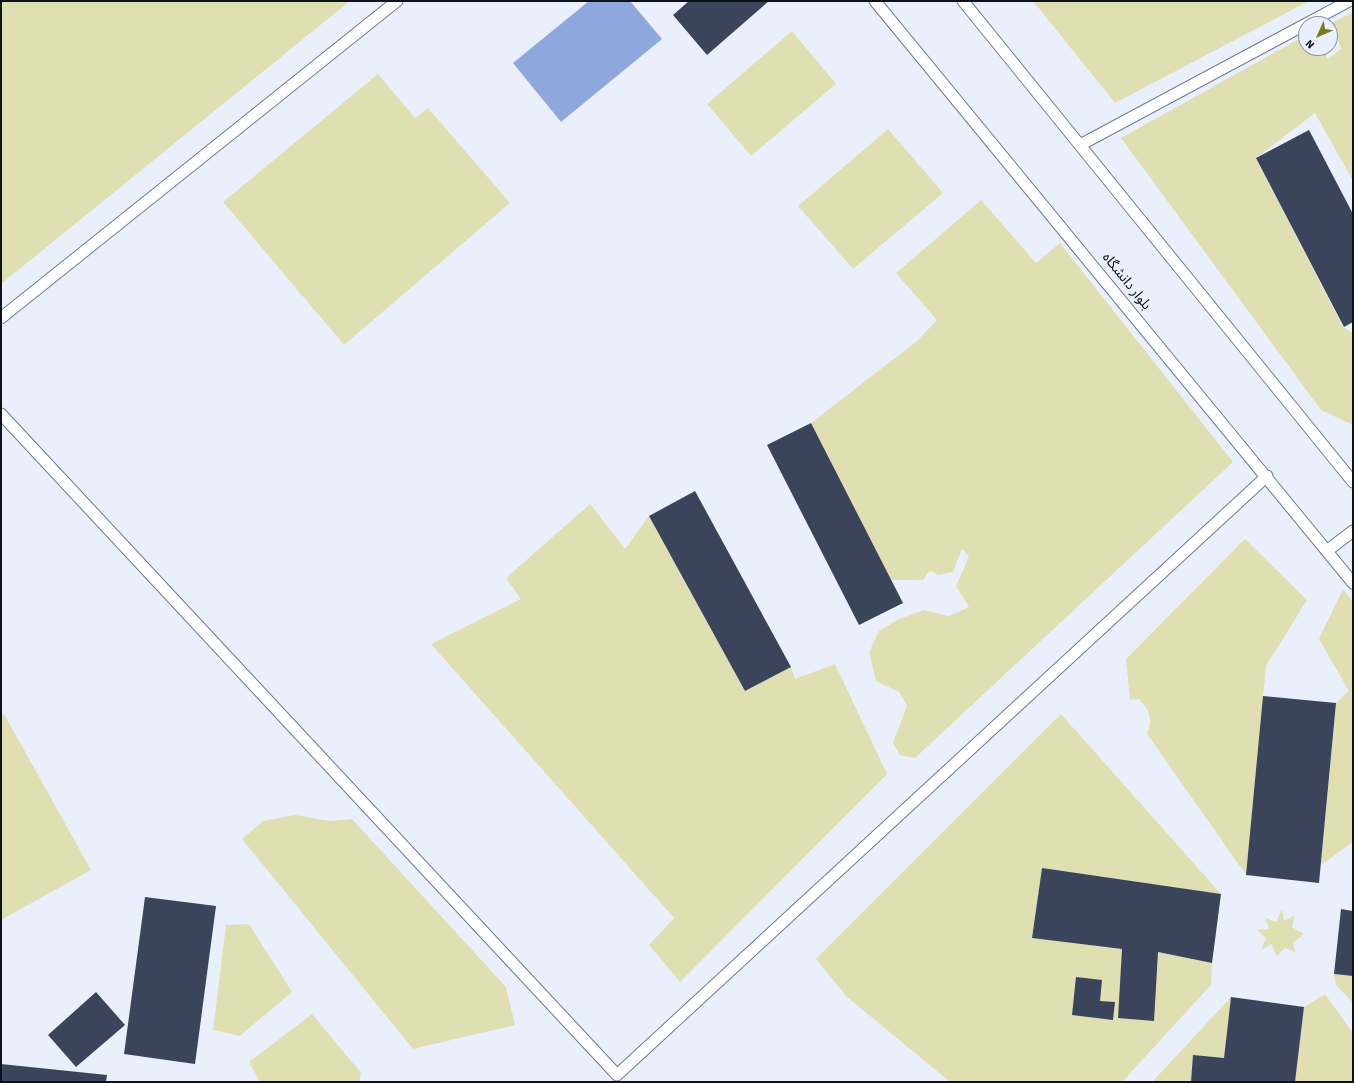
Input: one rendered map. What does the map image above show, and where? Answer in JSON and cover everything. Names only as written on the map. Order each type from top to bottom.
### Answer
[{"type":"lane","points":[[1,318],[396,1]]},
{"type":"lane","name":"بلوار دانشگاه","points":[[876,1],[1328,550],[1353,583]]},
{"type":"lane","points":[[963,1],[1353,482]]},
{"type":"lane","points":[[1321,16],[1349,1]]},
{"type":"lane","points":[[1080,145],[1298,28]]},
{"type":"lane","points":[[1,414],[617,1075],[1267,476]]},
{"type":"lane","points":[[1328,550],[1353,531]]},
{"type":"green space","points":[[1,1],[350,1],[1,284]]},
{"type":"green space","points":[[1033,1],[1309,1],[1115,103]]},
{"type":"green space","points":[[1353,12],[1353,181],[1315,113],[1256,158],[1343,327],[1353,333],[1353,425],[1321,410],[1121,138],[1298,39],[1298,56],[1326,56],[1328,59],[1332,56],[1338,56],[1338,51],[1341,49],[1338,40],[1338,20]]},
{"type":"green space","points":[[792,31],[836,84],[751,156],[707,104]]},
{"type":"green space","points":[[378,74],[415,118],[428,108],[510,203],[344,345],[223,202]]},
{"type":"green space","points":[[888,129],[943,193],[853,269],[798,206]]},
{"type":"green space","points":[[981,200],[1036,263],[1060,243],[1233,462],[915,758],[900,755],[893,743],[907,706],[899,692],[876,681],[869,652],[879,631],[899,619],[924,610],[949,616],[969,607],[956,586],[969,557],[962,549],[953,572],[938,575],[930,570],[923,580],[891,580],[811,423],[917,341],[937,320],[896,273]]},
{"type":"green space","points":[[590,504],[625,549],[649,516],[745,691],[791,667],[795,679],[835,664],[887,774],[680,982],[649,945],[674,918],[431,644],[521,599],[506,578]]},
{"type":"green space","points":[[1245,539],[1307,600],[1266,666],[1246,875],[1147,734],[1150,720],[1146,707],[1139,699],[1130,700],[1126,659]]},
{"type":"green space","points":[[1343,589],[1353,602],[1353,842],[1321,865],[1336,703],[1349,691],[1319,639]]},
{"type":"green space","points":[[4,714],[91,870],[1,920],[1,716]]},
{"type":"green space","points":[[1061,714],[1221,894],[1042,869],[1032,938],[1158,952],[1212,963],[1211,985],[1122,1082],[950,1082],[846,996],[816,959]]},
{"type":"green space","points":[[295,815],[330,821],[352,819],[506,987],[515,1025],[413,1049],[242,839],[263,821]]},
{"type":"green space","points":[[1282,909],[1284,921],[1295,915],[1292,927],[1304,934],[1293,943],[1295,952],[1285,948],[1276,956],[1272,944],[1261,950],[1266,938],[1257,930],[1269,929],[1265,918],[1276,922]]},
{"type":"green space","points":[[249,924],[292,992],[240,1036],[213,1030],[226,925]]},
{"type":"green space","points":[[1334,974],[1353,976],[1353,1003],[1336,985]]},
{"type":"green space","points":[[1325,994],[1353,1033],[1353,1082],[1295,1082],[1304,1007]]},
{"type":"green space","points":[[1231,997],[1222,1082],[1152,1082]]},
{"type":"green space","points":[[312,1014],[361,1073],[359,1082],[260,1082],[249,1062]]},
{"type":"water","points":[[589,1],[630,1],[662,39],[561,122],[513,63]]},
{"type":"building","points":[[689,1],[769,1],[707,55],[673,15]]},
{"type":"building","points":[[1309,130],[1353,214],[1353,322],[1344,327],[1256,158]]},
{"type":"building","points":[[811,423],[903,603],[859,625],[767,445]]},
{"type":"building","points":[[695,491],[791,667],[745,691],[649,516]]},
{"type":"building","points":[[1263,696],[1336,703],[1319,883],[1246,875]]},
{"type":"building","points":[[1042,868],[1221,894],[1212,963],[1158,952],[1154,1021],[1118,1018],[1122,949],[1032,938]]},
{"type":"building","points":[[145,897],[216,906],[195,1064],[124,1054]]},
{"type":"building","points":[[1341,909],[1353,911],[1353,976],[1334,974]]},
{"type":"building","points":[[1076,977],[1102,980],[1100,1001],[1115,1002],[1113,1020],[1072,1015]]},
{"type":"building","points":[[96,992],[125,1025],[76,1067],[48,1035]]},
{"type":"building","points":[[1231,997],[1304,1007],[1295,1082],[1191,1082],[1193,1055],[1224,1058]]},
{"type":"building","points":[[1,1064],[107,1075],[106,1082],[1,1082]]}]
